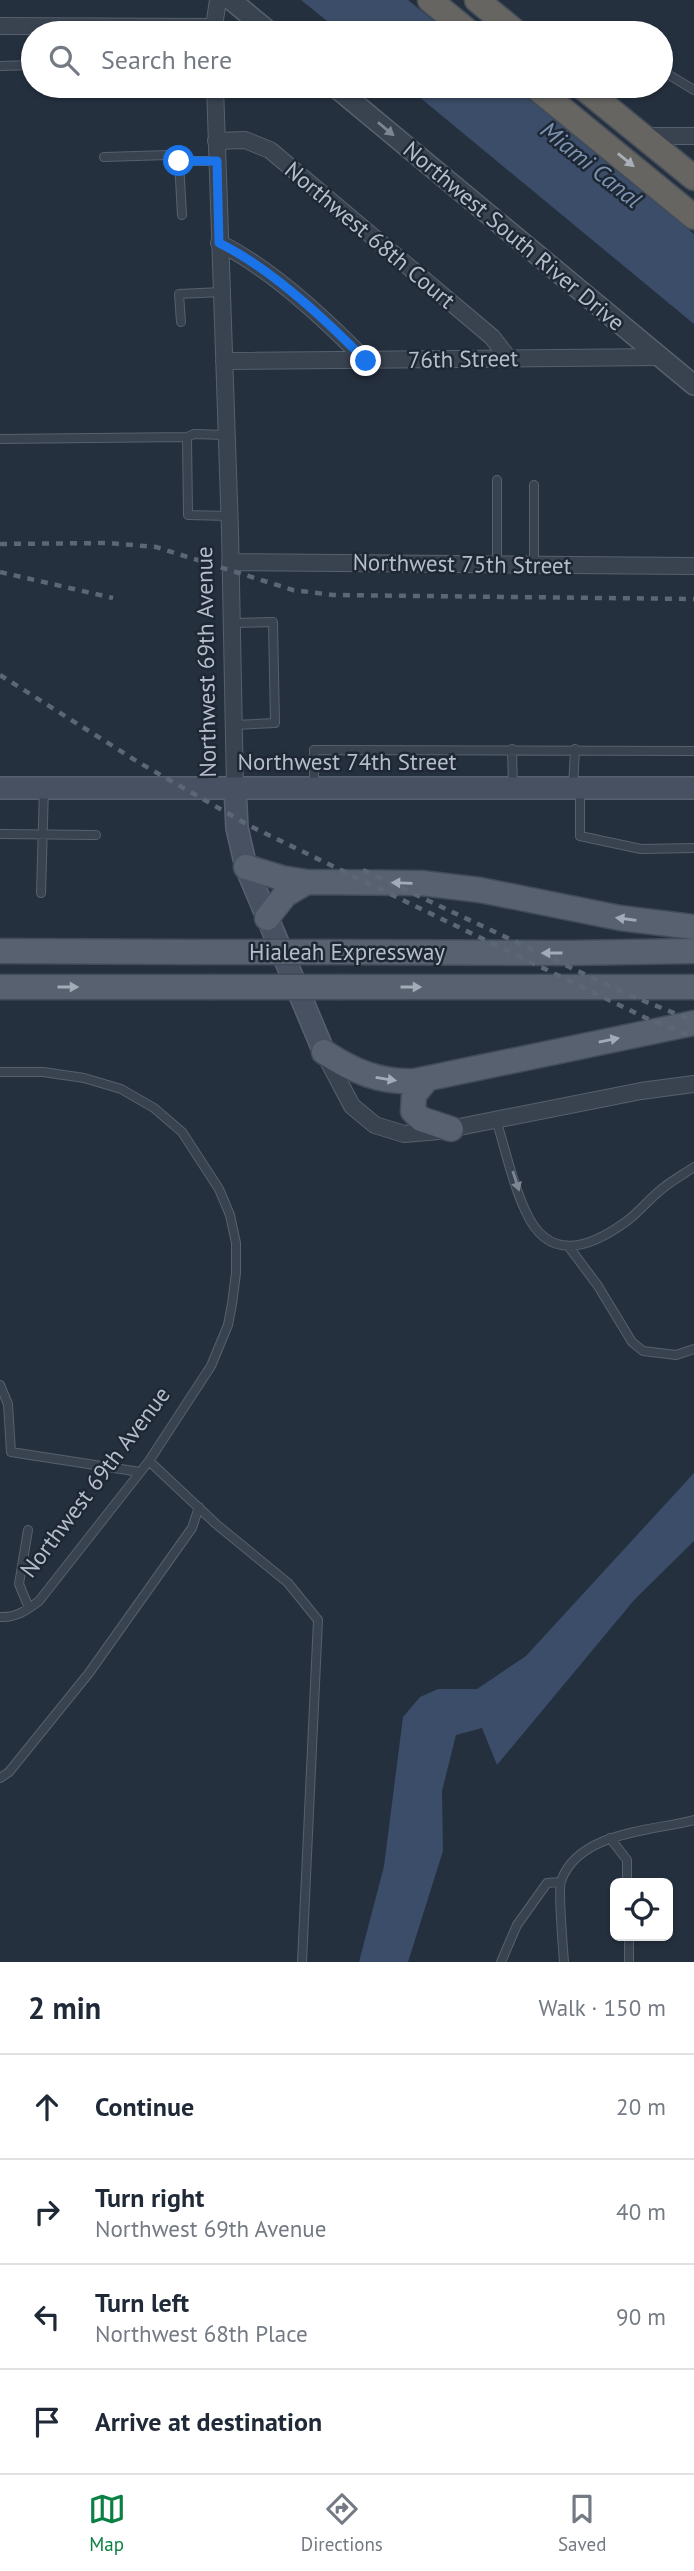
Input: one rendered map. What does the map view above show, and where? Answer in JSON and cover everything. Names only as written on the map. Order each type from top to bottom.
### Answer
[{"type":"highway","points":[[430,0],[455,21]]},
{"type":"highway","points":[[477,0],[502,21]]},
{"type":"highway","points":[[549,98],[694,217]]},
{"type":"highway","points":[[596,98],[694,178]]},
{"type":"highway","points":[[573,117],[618,134],[643,136]]},
{"type":"main road","name":"Northwest 74th Street","points":[[0,788],[694,788]]},
{"type":"main road","name":"Northwest 69th Avenue","points":[[235,788],[237,828],[246,867],[324,1052]]},
{"type":"main road","points":[[246,867],[307,882],[421,883],[468,888],[607,915],[694,927]]},
{"type":"main road","points":[[267,918],[285,895],[307,882]]},
{"type":"main road","name":"Hialeah Expressway","points":[[0,951],[694,951]]},
{"type":"main road","name":"Hialeah Expressway","points":[[0,987],[694,987]]},
{"type":"main road","points":[[324,1052],[349,1068],[382,1079],[403,1082],[694,1023]]},
{"type":"main road","points":[[427,1079],[414,1095],[413,1111],[421,1119],[451,1129]]},
{"type":"street","points":[[214,21],[218,0]]},
{"type":"street","points":[[231,0],[256,21]]},
{"type":"street","points":[[0,26],[21,26]]},
{"type":"street","name":"Northwest 69th Avenue","points":[[215,98],[235,788]]},
{"type":"street","name":"Northwest South River Drive","points":[[348,98],[694,385]]},
{"type":"street","points":[[643,136],[694,136]]},
{"type":"street","name":"Northwest 68th Court","points":[[216,141],[245,140],[270,150],[492,337],[509,359]]},
{"type":"street","points":[[219,243],[246,256],[340,334],[366,361]]},
{"type":"street","name":"76th Street","points":[[224,361],[660,357]]},
{"type":"street","name":"Northwest 75th Street","points":[[230,562],[694,566]]},
{"type":"street","name":"Northwest 69th Avenue","points":[[324,1052],[352,1106],[375,1125],[404,1134],[451,1129],[641,1091],[694,1084]]},
{"type":"lane","points":[[0,66],[21,65]]},
{"type":"lane","points":[[673,77],[694,90]]},
{"type":"lane","points":[[104,157],[169,155],[179,161],[217,161]]},
{"type":"lane","points":[[179,161],[182,215]]},
{"type":"lane","points":[[181,322],[179,294],[221,292]]},
{"type":"lane","points":[[0,439],[226,435]]},
{"type":"lane","points":[[187,437],[188,515],[229,516]]},
{"type":"lane","points":[[497,481],[497,565]]},
{"type":"lane","points":[[534,485],[534,566]]},
{"type":"lane","points":[[232,623],[273,622],[275,723],[235,725]]},
{"type":"lane","points":[[314,788],[314,750],[694,751]]},
{"type":"lane","points":[[512,750],[513,788]]},
{"type":"lane","points":[[575,750],[580,836],[641,849],[694,848]]},
{"type":"lane","points":[[41,893],[44,788]]},
{"type":"lane","points":[[0,834],[96,835]]},
{"type":"lane","name":"Northwest 69th Avenue","points":[[0,1072],[43,1072],[85,1078],[121,1089],[154,1108],[182,1132],[219,1189],[230,1215],[236,1243],[236,1273],[228,1325],[211,1366],[149,1461],[39,1601],[23,1613],[4,1617]]},
{"type":"lane","points":[[496,1120],[526,1213],[543,1238],[560,1246],[588,1243],[628,1220],[663,1188],[694,1167]]},
{"type":"lane","points":[[569,1247],[598,1286],[632,1342],[643,1350],[676,1355],[694,1349]]},
{"type":"lane","points":[[0,1385],[8,1404],[11,1452],[140,1472]]},
{"type":"lane","points":[[149,1461],[288,1583],[316,1614],[318,1620],[302,1962]]},
{"type":"lane","points":[[0,1778],[9,1772],[89,1673],[192,1528],[199,1507]]},
{"type":"lane","points":[[28,1530],[19,1584],[29,1608]]},
{"type":"lane","points":[[564,1962],[560,1882],[577,1858],[610,1838],[638,1829],[694,1819]]},
{"type":"lane","points":[[610,1838],[627,1860],[627,1878]]},
{"type":"lane","points":[[501,1962],[517,1925],[547,1883],[560,1882]]},
{"type":"lane","points":[[629,1941],[629,1962]]},
{"type":"water","points":[[301,0],[408,0],[434,21],[327,21]]},
{"type":"water","name":"Miami Canal","points":[[421,98],[528,98],[694,234],[694,324]]},
{"type":"water","points":[[694,1473],[694,1541],[635,1599],[497,1765],[482,1728],[456,1735],[442,1791],[443,1851],[408,1962],[359,1962],[384,1866],[403,1717],[420,1697],[438,1689],[477,1689],[526,1656]]},
{"type":"railway","points":[[0,544],[108,543],[156,547],[293,590],[333,595],[694,599]]},
{"type":"railway","points":[[0,572],[113,598]]},
{"type":"railway","points":[[0,675],[138,762],[250,826],[646,1018],[694,1037]]},
{"type":"railway","points":[[363,870],[629,995],[694,1021]]},
{"type":"route","points":[[179,161],[217,161],[219,243],[246,256],[340,334],[366,361]]}]
